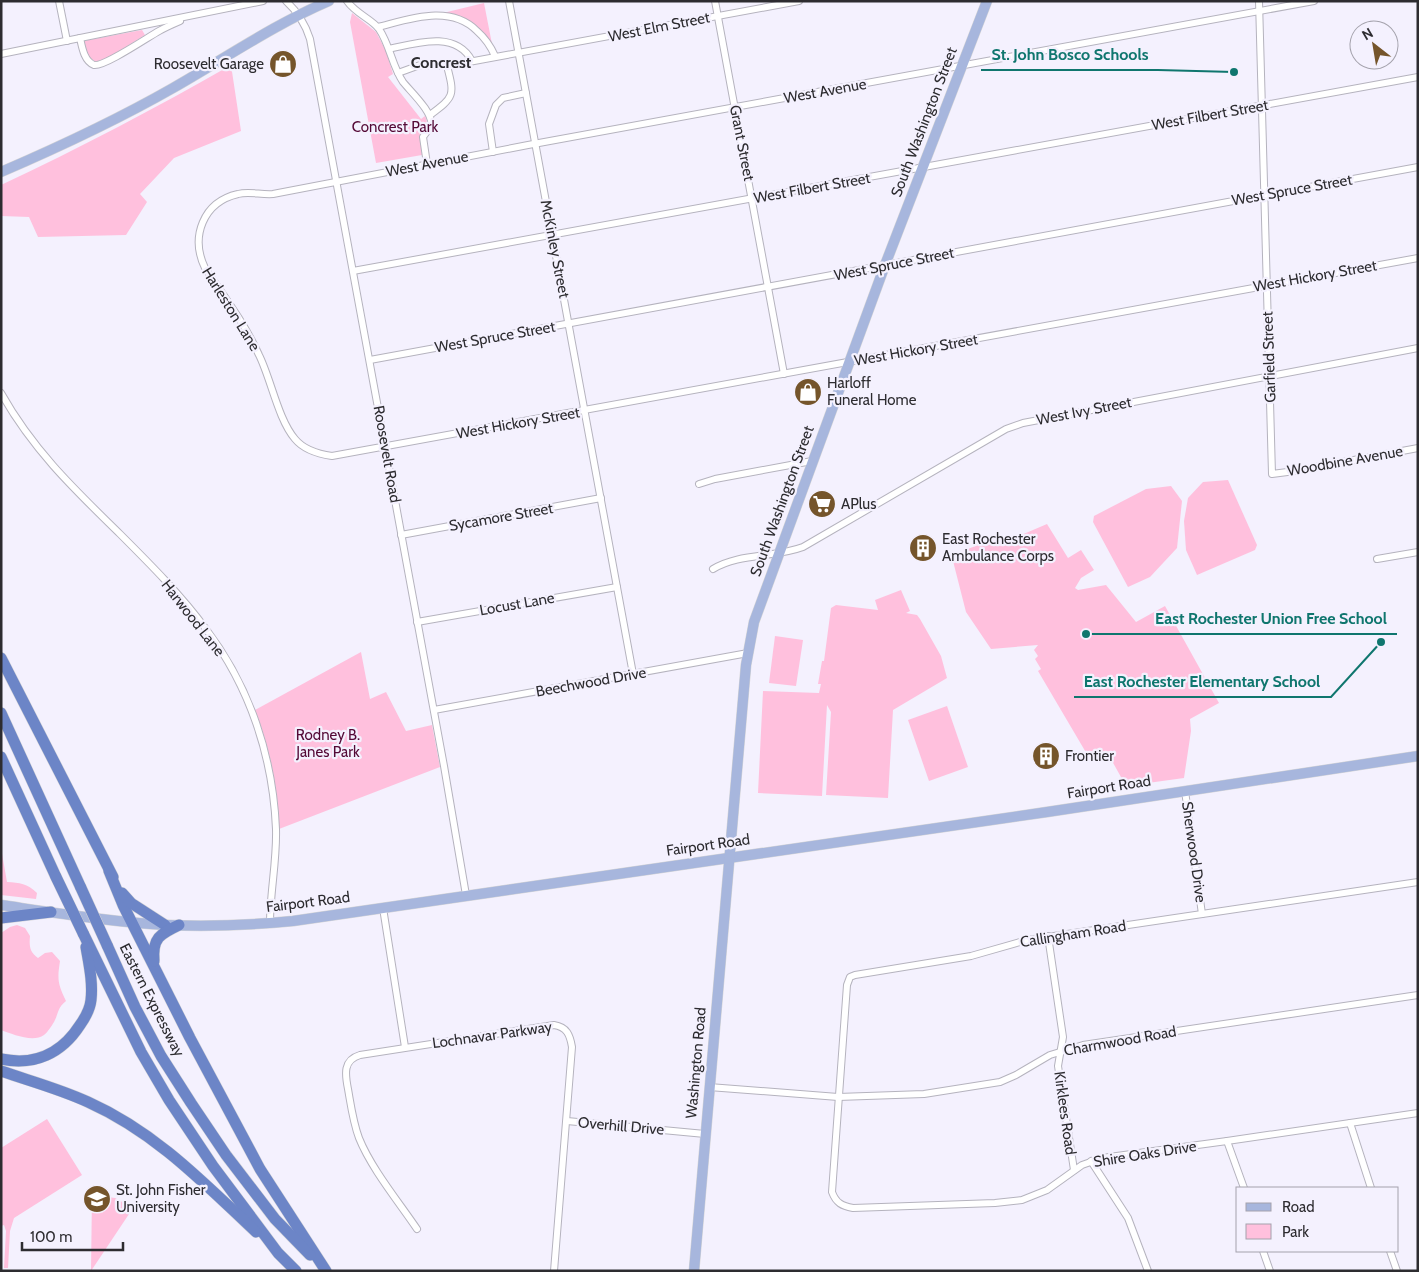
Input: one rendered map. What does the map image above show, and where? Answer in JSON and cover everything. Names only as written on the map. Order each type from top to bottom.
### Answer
[{"type":"highway","points":[[1,658],[109,872],[131,903],[165,925]]},
{"type":"highway","name":"Eastern Expressway","points":[[1,713],[107,945],[161,1056],[226,1155],[275,1219],[326,1271]]},
{"type":"highway","name":"Eastern Expressway","points":[[1,757],[56,877],[141,1052],[169,1100],[214,1166],[278,1253],[296,1271]]},
{"type":"highway","points":[[109,872],[112,882],[156,972],[260,1169],[326,1271]]},
{"type":"highway","points":[[1,918],[51,912]]},
{"type":"highway","points":[[156,972],[153,950],[155,940],[161,934],[179,925]]},
{"type":"highway","points":[[1,1059],[12,1062],[53,1053],[72,1038],[80,1026],[90,1002],[91,978],[83,933]]},
{"type":"highway","points":[[1,1071],[87,1101],[154,1140],[189,1168],[278,1253]]},
{"type":"main road","points":[[1,172],[94,130],[299,15],[329,1]]},
{"type":"main road","name":"South Washington Street","points":[[729,857],[748,653],[754,622],[885,265],[987,1]]},
{"type":"main road","name":"Fairport Road","points":[[1,905],[165,925],[270,923],[1418,756]]},
{"type":"main road","name":"Washington Road","points":[[694,1271],[729,857]]},
{"type":"street","points":[[59,1],[67,41]]},
{"type":"street","points":[[1,54],[263,1]]},
{"type":"street","name":"Roosevelt Road","points":[[286,1],[306,25],[310,39],[434,710],[466,895]]},
{"type":"street","points":[[347,1],[359,14],[378,27],[401,79],[430,116],[431,126],[423,137],[427,164]]},
{"type":"street","name":"McKinley Street","points":[[509,1],[634,674]]},
{"type":"street","name":"Grant Street","points":[[716,1],[784,374]]},
{"type":"street","name":"West Elm Street","points":[[398,73],[420,65],[447,66],[799,1]]},
{"type":"street","name":"Garfield Street","points":[[1259,1],[1272,474]]},
{"type":"street","name":"West Avenue","points":[[336,181],[1314,1]]},
{"type":"street","points":[[80,38],[82,48],[88,60],[92,64],[98,65],[150,36],[192,16]]},
{"type":"street","points":[[378,27],[426,16],[459,19],[470,25],[482,36],[495,56]]},
{"type":"street","points":[[143,26],[150,36]]},
{"type":"street","points":[[389,49],[425,41],[448,42],[464,49],[472,61]]},
{"type":"street","points":[[430,116],[451,97],[452,88],[447,66]]},
{"type":"street","name":"West Filbert Street","points":[[353,272],[1418,77]]},
{"type":"street","points":[[493,152],[489,124],[496,105],[503,98],[526,93]]},
{"type":"street","name":"West Spruce Street","points":[[370,360],[1418,167]]},
{"type":"street","name":"Harleston Lane","points":[[336,181],[273,194],[243,193],[230,196],[216,205],[206,216],[200,227],[198,248],[205,268],[258,352],[285,423],[295,439],[310,450],[332,456],[386,447]]},
{"type":"street","name":"West Hickory Street","points":[[386,447],[1418,258]]},
{"type":"street","name":"West Ivy Street","points":[[712,569],[723,562],[791,551],[803,547],[1015,426],[1038,419],[1418,348]]},
{"type":"street","name":"Harwood Lane","points":[[1,393],[18,422],[44,456],[193,612],[217,645],[238,679],[256,720],[268,765],[274,801],[276,851],[270,923]]},
{"type":"street","name":"Woodbine Avenue","points":[[1272,474],[1418,448]]},
{"type":"street","points":[[699,484],[715,479],[812,462]]},
{"type":"street","name":"Sycamore Street","points":[[401,535],[601,498]]},
{"type":"street","points":[[1376,559],[1418,552]]},
{"type":"street","name":"Locust Lane","points":[[417,622],[617,586]]},
{"type":"street","name":"Beechwood Drive","points":[[434,710],[748,653]]},
{"type":"street","name":"Sherwood Drive","points":[[1185,791],[1202,914]]},
{"type":"street","name":"Callingham Road","points":[[838,1097],[847,985],[850,977],[854,975],[971,956],[1014,943],[1048,936],[1418,882]]},
{"type":"street","points":[[383,908],[405,1047]]},
{"type":"street","name":"Kirklees Road","points":[[1048,936],[1064,1038],[1058,1066],[1074,1170]]},
{"type":"street","name":"Charmwood Road","points":[[709,1087],[838,1097],[924,1094],[992,1084],[1016,1075],[1042,1059],[1061,1051],[1093,1044],[1418,995]]},
{"type":"street","name":"Lochnavar Parkway","points":[[417,1229],[365,1150],[353,1119],[346,1072],[347,1063],[356,1056],[405,1047],[554,1025],[563,1028],[569,1034],[572,1047],[554,1271]]},
{"type":"street","name":"Shire Oaks Drive","points":[[838,1097],[832,1192],[837,1202],[847,1207],[1015,1201],[1035,1196],[1047,1190],[1074,1170],[1091,1161],[1112,1156],[1418,1113]]},
{"type":"street","name":"Overhill Drive","points":[[567,1121],[705,1134]]},
{"type":"street","points":[[1350,1122],[1371,1187]]},
{"type":"street","points":[[1227,1141],[1244,1187]]},
{"type":"street","name":"Kirklees Road","points":[[1091,1161],[1128,1218],[1148,1271]]},
{"type":"street","points":[[1263,1252],[1270,1271]]},
{"type":"street","points":[[1390,1252],[1397,1271]]},
{"type":"green space","points":[[484,3],[492,44],[471,23],[459,17],[443,13]]},
{"type":"green space","name":"Concrest Park","points":[[352,13],[376,32],[386,51],[393,74],[388,77],[421,119],[425,116],[426,124],[420,136],[422,155],[376,163],[350,22]]},
{"type":"green space","points":[[142,30],[145,35],[108,58],[96,62],[87,56],[83,41]]},
{"type":"green space","points":[[231,65],[241,131],[174,158],[140,194],[147,202],[126,235],[38,237],[29,217],[1,216],[1,185],[118,127]]},
{"type":"green space","points":[[1228,480],[1257,545],[1255,550],[1197,575],[1186,550],[1184,521],[1188,498],[1203,482]]},
{"type":"green space","points":[[1171,486],[1182,501],[1177,548],[1150,577],[1128,587],[1093,522],[1094,516],[1146,489]]},
{"type":"green space","points":[[1047,524],[1068,558],[1081,550],[1094,570],[1081,578],[1075,588],[1078,590],[1106,585],[1136,622],[1165,606],[1219,703],[1190,719],[1191,731],[1184,778],[1126,786],[1107,752],[1091,761],[1038,671],[1041,669],[1035,659],[1038,656],[1034,650],[1038,645],[991,649],[966,612],[953,561],[957,553],[989,541],[1012,539]]},
{"type":"green space","points":[[901,590],[910,611],[906,613],[917,615],[920,619],[941,656],[947,678],[893,710],[888,798],[826,795],[831,712],[827,705],[822,796],[758,793],[763,691],[819,693],[821,684],[818,684],[822,661],[824,661],[831,608],[836,605],[878,610],[875,600]]},
{"type":"green space","points":[[775,636],[803,640],[796,686],[769,683]]},
{"type":"green space","name":"Rodney B. Janes Park","points":[[361,652],[370,699],[386,692],[406,731],[432,725],[440,767],[279,829],[279,815],[272,768],[265,738],[255,710]]},
{"type":"green space","points":[[947,706],[968,767],[929,781],[908,720]]},
{"type":"green space","points":[[1,848],[7,882],[27,885],[37,893],[36,899],[1,895]]},
{"type":"green space","points":[[17,925],[25,928],[30,936],[31,949],[35,956],[38,958],[45,953],[52,952],[60,961],[59,982],[66,1001],[44,1035],[34,1038],[22,1037],[1,1030],[1,933]]},
{"type":"green space","points":[[47,1119],[82,1175],[14,1218],[10,1231],[8,1268],[4,1268],[6,1231],[4,1225],[1,1226],[1,1148]]},
{"type":"green space","points":[[92,1195],[115,1198],[133,1208],[91,1271]]},
{"type":"place","name":"Roosevelt Garage","points":[[283,64]]},
{"type":"place","name":"St. John Bosco Schools","points":[[1234,72]]},
{"type":"place","name":"Harloff Funeral Home","points":[[808,392]]},
{"type":"place","name":"APlus","points":[[822,504]]},
{"type":"place","name":"East Rochester Ambulance Corps","points":[[923,548]]},
{"type":"place","name":"East Rochester Union Free School","points":[[1086,634]]},
{"type":"place","name":"East Rochester Elementary School","points":[[1381,642]]},
{"type":"place","name":"Frontier","points":[[1046,756]]},
{"type":"place","name":"St. John Fisher University","points":[[97,1199]]},
{"type":"district","name":"Concrest","points":[[441,62]]}]
